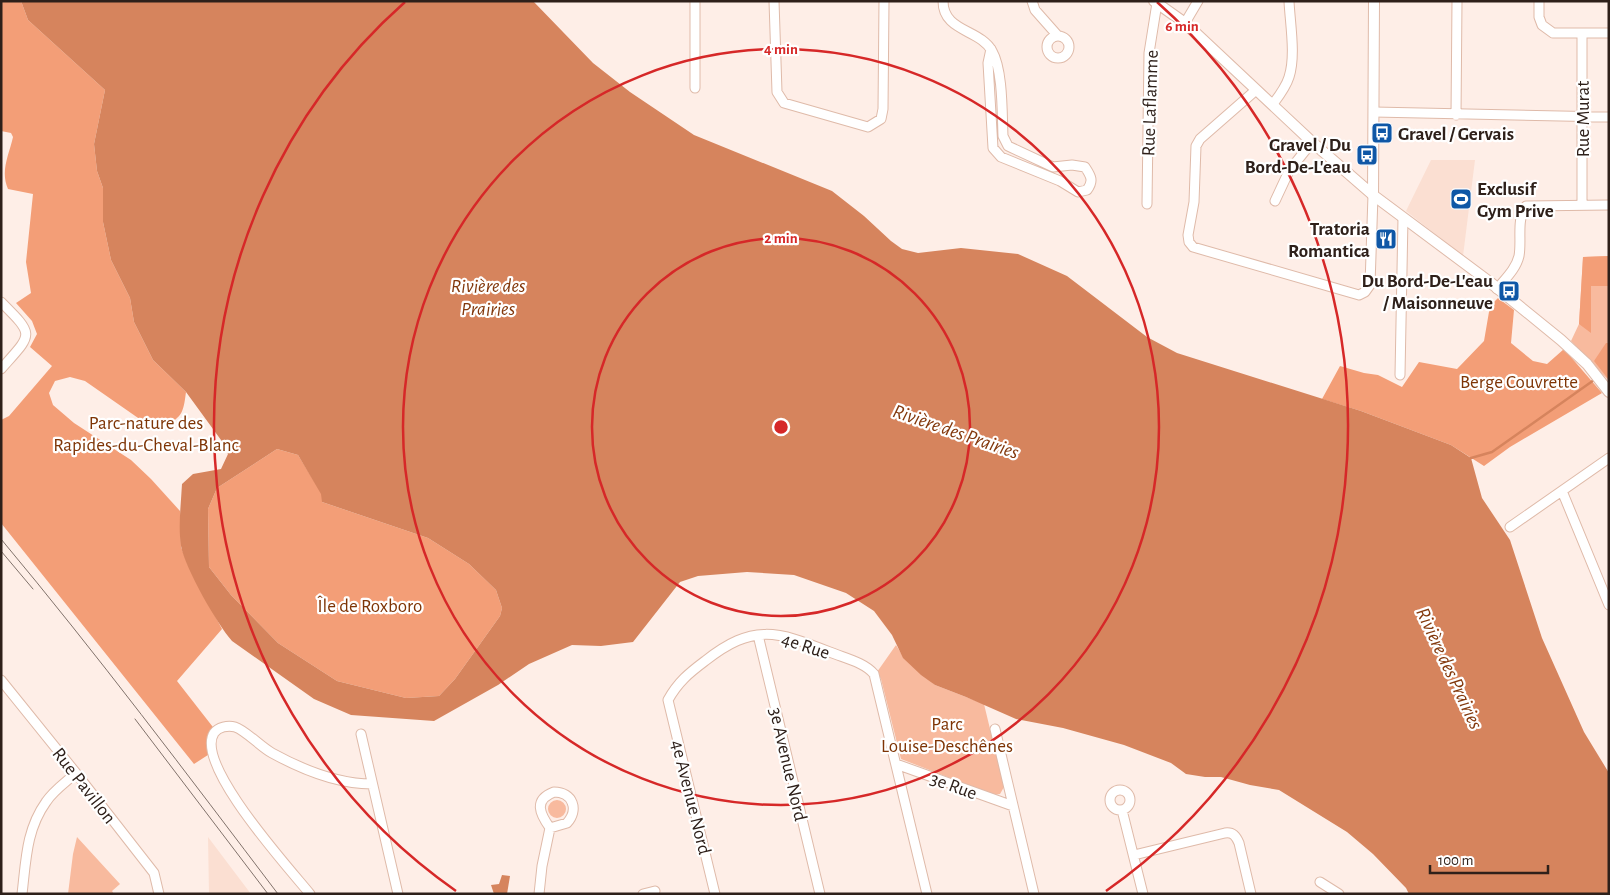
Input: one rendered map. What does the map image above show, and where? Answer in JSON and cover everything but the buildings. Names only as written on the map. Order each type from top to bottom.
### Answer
[{"type":"street","points":[[695,1],[695,88]]},
{"type":"street","points":[[774,1],[777,92],[784,103],[868,126],[881,119],[883,109],[884,1]]},
{"type":"street","points":[[943,1],[943,9],[952,23],[982,40],[991,49],[998,62],[1003,136],[1008,146],[1053,167],[1072,164],[1086,167],[1092,177],[1091,185],[1086,190],[1078,192],[1060,181],[1001,157],[993,148],[988,63],[991,49]]},
{"type":"street","points":[[1032,1],[1035,10],[1058,36]]},
{"type":"street","points":[[1185,23],[1198,1]]},
{"type":"street","points":[[1273,104],[1290,74],[1292,50],[1289,1]]},
{"type":"street","points":[[1256,90],[1200,138],[1196,146],[1194,202],[1188,235],[1189,242],[1194,247],[1359,295],[1365,292],[1370,284],[1373,195],[1374,1]]},
{"type":"street","points":[[1456,115],[1457,1]]},
{"type":"street","points":[[1539,1],[1539,17],[1542,25],[1553,33],[1609,33]]},
{"type":"street","points":[[1156,2],[1185,23],[1312,142],[1373,195],[1491,283],[1561,340],[1587,364],[1609,392]]},
{"type":"street","name":"Rue Laflamme","points":[[1147,204],[1149,53],[1156,2]]},
{"type":"street","name":"Rue Murat","points":[[1582,33],[1582,204]]},
{"type":"street","points":[[1374,112],[1609,117]]},
{"type":"street","points":[[1275,201],[1289,171],[1312,142]]},
{"type":"street","points":[[998,154],[1008,146]]},
{"type":"street","points":[[1497,289],[1514,268],[1519,257],[1521,212],[1526,206],[1609,205]]},
{"type":"street","points":[[1400,376],[1403,218]]},
{"type":"street","points":[[1,302],[24,325],[26,334],[24,342],[1,369]]},
{"type":"street","points":[[1510,527],[1609,458]]},
{"type":"street","points":[[1562,491],[1609,605]]},
{"type":"street","name":"4e Rue","points":[[668,700],[676,686],[723,647],[745,637],[758,635],[775,634],[790,637],[865,667],[874,674],[896,764]]},
{"type":"street","name":"3e Avenue Nord","points":[[758,635],[820,894]]},
{"type":"street","name":"Rue Pavillon","points":[[1,680],[76,772],[154,873],[160,894]]},
{"type":"street","name":"4e Avenue Nord","points":[[668,700],[715,894]]},
{"type":"street","points":[[310,894],[243,810],[218,770],[211,753],[211,739],[216,731],[224,726],[235,727],[271,752],[317,774],[354,784],[372,784]]},
{"type":"street","points":[[995,729],[1034,894]]},
{"type":"street","points":[[361,734],[398,894]]},
{"type":"street","points":[[896,764],[927,894]]},
{"type":"street","name":"3e Rue","points":[[896,764],[1013,806]]},
{"type":"street","points":[[22,894],[30,835],[34,822],[47,800],[76,772]]},
{"type":"street","points":[[1122,810],[1143,894]]},
{"type":"street","points":[[539,894],[550,828]]},
{"type":"street","points":[[1134,855],[1226,833],[1232,834],[1239,843],[1251,894]]},
{"type":"street","points":[[1320,882],[1339,894]]},
{"type":"street","points":[[643,894],[655,891]]},
{"type":"shaded area","points":[[1431,160],[1475,160],[1463,256],[1406,211]]},
{"type":"shaded area","points":[[208,837],[251,894],[209,894]]},
{"type":"green space","points":[[1,1],[21,1],[28,20],[105,90],[94,144],[97,171],[103,188],[103,222],[111,260],[130,298],[134,322],[153,360],[186,392],[184,406],[180,414],[161,428],[141,420],[85,381],[70,377],[55,381],[49,393],[53,405],[74,423],[131,460],[180,511],[181,547],[188,565],[222,629],[177,681],[216,731],[211,753],[194,764],[1,523],[1,420],[9,416],[52,366],[30,347],[37,334],[32,321],[16,303],[31,293],[26,262],[33,194],[8,189],[5,176],[6,163],[13,137],[11,133],[1,131]]},
{"type":"green space","points":[[1609,256],[1609,381],[1571,341],[1579,324],[1583,257]]},
{"type":"green space","points":[[1609,256],[1609,286],[1591,286],[1591,333],[1579,324],[1583,257]]},
{"type":"green space","name":"Berge Couvrette","points":[[1498,298],[1514,310],[1511,343],[1533,361],[1547,364],[1564,349],[1602,393],[1510,447],[1484,466],[1451,445],[1361,411],[1322,399],[1340,366],[1378,375],[1402,387],[1419,362],[1457,369],[1484,341],[1490,306]]},
{"type":"green space","points":[[1606,343],[1609,343],[1609,380],[1594,361]]},
{"type":"green space","name":"Île de Roxboro","points":[[277,449],[298,455],[322,494],[322,502],[428,538],[469,564],[496,590],[502,608],[500,616],[455,679],[439,696],[406,698],[337,681],[278,643],[231,595],[209,567],[208,509],[217,488]]},
{"type":"green space","name":"Parc Louise-Deschênes","points":[[896,645],[904,658],[935,685],[984,704],[1004,787],[1000,794],[994,795],[901,759],[881,679],[877,672]]},
{"type":"green space","points":[[553,800],[561,800],[566,805],[564,816],[553,818],[548,813],[548,805]]},
{"type":"green space","points":[[77,837],[120,884],[112,891],[114,894],[68,894]]},
{"type":"water","name":"Rivière des Prairies","points":[[21,1],[533,1],[593,63],[630,92],[694,135],[832,191],[902,249],[918,253],[961,248],[1018,254],[1067,276],[1147,337],[1177,353],[1361,411],[1451,445],[1471,458],[1482,498],[1510,540],[1542,638],[1584,732],[1609,773],[1609,894],[1409,894],[1406,888],[1373,854],[1347,832],[1279,790],[1221,777],[1186,774],[1171,763],[1124,745],[1063,728],[1016,719],[935,685],[903,658],[892,635],[874,611],[846,593],[794,575],[747,572],[698,576],[680,582],[633,642],[601,646],[572,645],[529,664],[498,685],[434,721],[351,715],[314,699],[232,641],[210,609],[189,568],[180,538],[182,484],[193,474],[221,469],[228,454],[221,440],[186,392],[153,360],[134,322],[130,298],[111,260],[103,222],[103,188],[97,171],[94,144],[105,90],[28,20]],"holes":[[[277,449],[298,455],[321,494],[322,502],[428,538],[469,564],[496,590],[502,608],[500,616],[455,679],[439,696],[406,698],[337,681],[278,643],[231,595],[209,567],[208,509],[217,488]]]},
{"type":"water","points":[[502,875],[510,876],[507,894],[494,894],[491,885],[499,884]]},
{"type":"waterway","points":[[1471,458],[1492,452],[1594,380]]},
{"type":"tram line","points":[[1,539],[107,670],[278,894]]},
{"type":"tram line","points":[[1,551],[33,589]]},
{"type":"tram line","points":[[135,719],[268,894]]},
{"type":"place","name":"Gravel / Gervais","points":[[1382,133]]},
{"type":"place","name":"Gravel / Du Bord-De-L'eau","points":[[1367,155]]},
{"type":"place","name":"Exclusif Gym Prive","points":[[1461,199]]},
{"type":"place","name":"Tratoria Romantica","points":[[1386,239]]},
{"type":"place","name":"Du Bord-De-L'eau / Maisonneuve","points":[[1509,291]]},
{"type":"park label","name":"Parc-nature des Rapides-du-Cheval-Blanc","points":[[146,433]]}]
